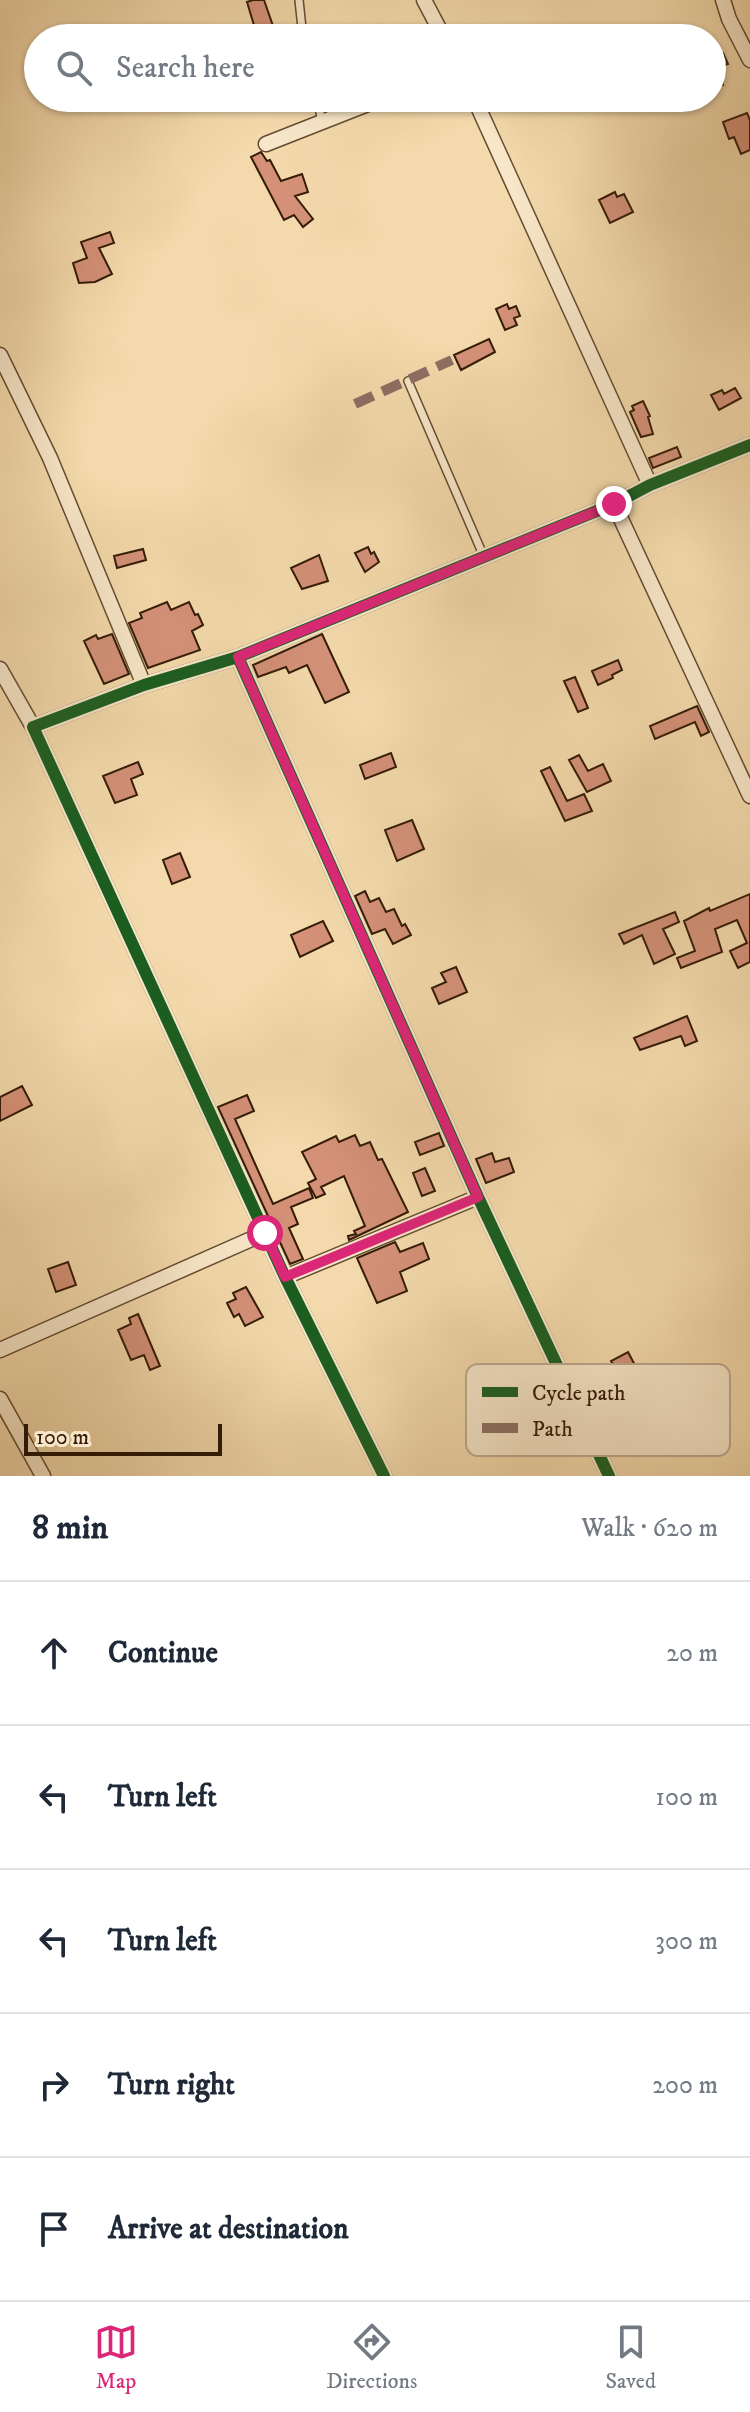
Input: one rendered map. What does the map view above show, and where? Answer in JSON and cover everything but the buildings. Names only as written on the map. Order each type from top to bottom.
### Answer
[{"type":"street","points":[[424,0],[437,24]]},
{"type":"street","points":[[723,0],[750,60]]},
{"type":"street","points":[[266,144],[347,112]]},
{"type":"street","points":[[480,112],[650,485]]},
{"type":"street","points":[[0,355],[50,458],[144,685]]},
{"type":"street","points":[[33,727],[144,685],[238,657],[614,504],[650,485],[750,445]]},
{"type":"street","points":[[614,504],[750,796]]},
{"type":"street","points":[[238,657],[478,1197],[556,1364]]},
{"type":"street","points":[[0,669],[33,727],[285,1277],[384,1476]]},
{"type":"street","points":[[285,1277],[478,1197]]},
{"type":"street","points":[[0,1350],[265,1233]]},
{"type":"street","points":[[0,1399],[43,1476]]},
{"type":"street","points":[[600,1456],[609,1476]]},
{"type":"lane","points":[[299,0],[302,24]]},
{"type":"lane","points":[[320,112],[322,122]]},
{"type":"lane","points":[[408,381],[484,557]]},
{"type":"marked path","points":[[355,404],[452,360]]},
{"type":"cycle path","points":[[384,1476],[285,1277],[33,727],[144,685],[238,657],[614,504],[650,485],[750,445]]},
{"type":"cycle path","points":[[238,657],[478,1197],[556,1364]]},
{"type":"cycle path","points":[[600,1456],[609,1476]]},
{"type":"route","points":[[265,1233],[285,1277],[478,1197],[238,657],[614,504]]}]
